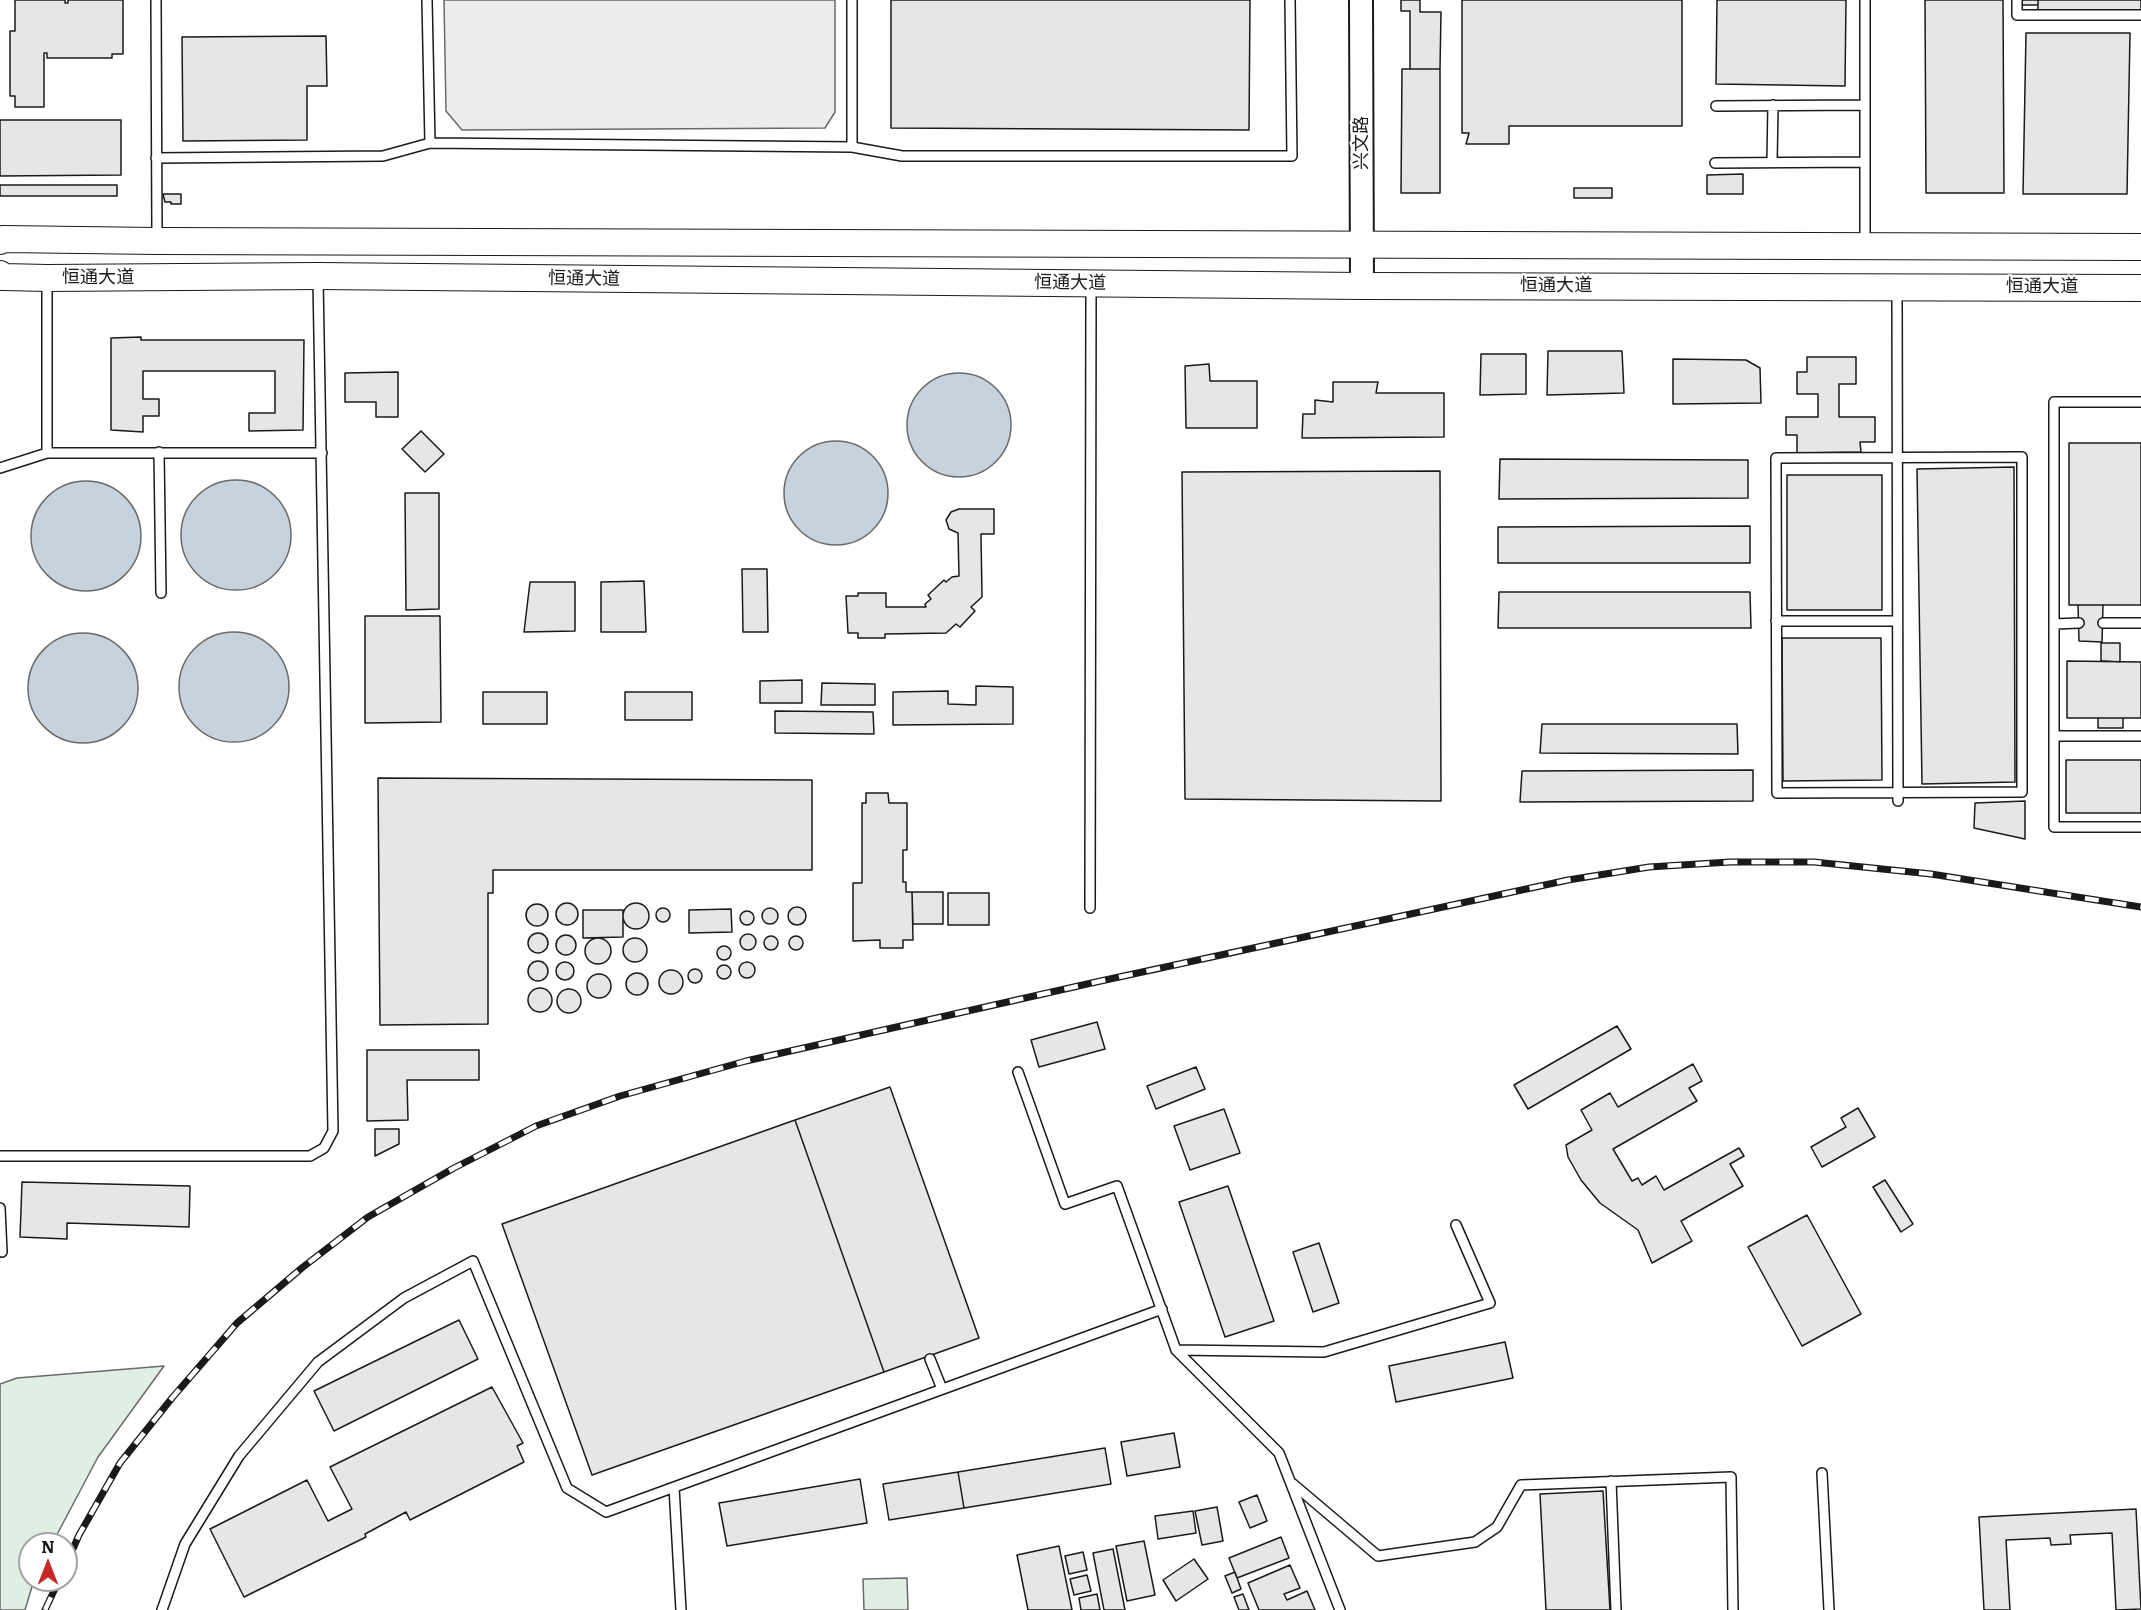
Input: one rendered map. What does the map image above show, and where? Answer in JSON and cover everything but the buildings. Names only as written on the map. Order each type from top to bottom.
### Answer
[{"type":"main road","name":"恒通大道","points":[[0,241],[3,239],[158,242],[1363,243],[2141,247]]},
{"type":"main road","name":"恒通大道","points":[[0,274],[3,277],[47,278],[318,276],[1362,286],[2141,288]]},
{"type":"street","name":"兴文路","points":[[1361,0],[1362,286]]},
{"type":"lane","points":[[156,0],[158,242]]},
{"type":"lane","points":[[427,0],[430,143]]},
{"type":"lane","points":[[852,0],[852,147]]},
{"type":"lane","points":[[156,158],[383,156],[430,143],[852,147],[902,156],[1292,156],[1290,0]]},
{"type":"lane","points":[[1865,0],[1865,246]]},
{"type":"lane","points":[[2017,0],[2017,15],[2141,15]]},
{"type":"lane","points":[[1772,162],[1773,105]]},
{"type":"lane","points":[[1716,106],[1865,105]]},
{"type":"lane","points":[[1715,163],[1865,162]]},
{"type":"lane","points":[[0,1156],[310,1156],[324,1148],[333,1131],[318,276]]},
{"type":"lane","points":[[47,278],[47,453]]},
{"type":"lane","points":[[1090,908],[1091,283]]},
{"type":"lane","points":[[1897,287],[1898,797]]},
{"type":"lane","points":[[2141,402],[2054,402],[2054,827],[2141,827]]},
{"type":"lane","points":[[159,452],[161,593]]},
{"type":"lane","points":[[0,468],[47,453],[322,453]]},
{"type":"lane","points":[[2022,457],[2022,792],[1898,797],[1777,793],[1776,458],[1897,458],[2022,457]]},
{"type":"lane","points":[[1776,621],[1897,621]]},
{"type":"lane","points":[[2054,624],[2079,623]]},
{"type":"lane","points":[[2103,623],[2141,623]]},
{"type":"lane","points":[[2054,736],[2141,736]]},
{"type":"lane","points":[[1018,1072],[1065,1204],[1117,1186],[1176,1350],[1279,1453],[1340,1610]]},
{"type":"lane","points":[[0,1208],[2,1252]]},
{"type":"lane","points":[[1176,1350],[1324,1352],[1490,1303],[1456,1226]]},
{"type":"lane","points":[[162,1610],[185,1544],[239,1456],[318,1362],[404,1298],[473,1261],[567,1488],[606,1512],[1162,1309]]},
{"type":"lane","points":[[930,1359],[942,1389]]},
{"type":"lane","points":[[1822,1473],[1829,1610]]},
{"type":"lane","points":[[1291,1483],[1378,1556],[1475,1542],[1497,1527],[1521,1485],[1731,1477],[1733,1610]]},
{"type":"lane","points":[[1611,1482],[1616,1610]]},
{"type":"lane","points":[[674,1487],[681,1610]]},
{"type":"green space","points":[[164,1366],[98,1457],[58,1532],[18,1532],[18,1592],[30,1592],[25,1610],[0,1610],[0,1384],[17,1378]]},
{"type":"green space","points":[[907,1578],[908,1610],[864,1610],[863,1579]]},
{"type":"shaded area","points":[[444,0],[835,0],[835,112],[825,128],[462,130],[446,111]]},
{"type":"shaded area","points":[[959,373],[979,377],[996,388],[1007,405],[1011,425],[1007,445],[996,462],[979,473],[959,477],[939,473],[922,462],[911,445],[907,425],[911,405],[922,388],[939,377]]},
{"type":"shaded area","points":[[836,441],[856,445],[873,456],[884,473],[888,493],[884,513],[873,530],[856,541],[836,545],[816,541],[799,530],[788,513],[784,493],[788,473],[799,456],[816,445]]},
{"type":"shaded area","points":[[236,480],[257,484],[275,496],[287,514],[291,535],[287,556],[275,574],[257,586],[236,590],[215,586],[197,574],[185,556],[181,535],[185,514],[197,496],[215,484]]},
{"type":"shaded area","points":[[86,481],[107,485],[125,497],[137,515],[141,536],[137,557],[125,575],[107,587],[86,591],[65,587],[47,575],[35,557],[31,536],[35,515],[47,497],[65,485]]},
{"type":"shaded area","points":[[234,632],[255,636],[273,648],[285,666],[289,687],[285,708],[273,726],[255,738],[234,742],[213,738],[195,726],[183,708],[179,687],[183,666],[195,648],[213,636]]},
{"type":"shaded area","points":[[83,633],[104,637],[122,649],[134,667],[138,688],[134,709],[122,727],[104,739],[83,743],[62,739],[44,727],[32,709],[28,688],[32,667],[44,649],[62,637]]},
{"type":"railway","points":[[78,1537],[120,1463],[172,1398],[237,1323],[303,1267],[368,1217],[454,1168],[536,1126],[620,1096],[746,1061],[1096,982],[1568,880],[1649,867],[1730,862],[1814,862],[1931,874],[2141,907]]},
{"type":"railway","points":[[45,1610],[53,1592]]}]
